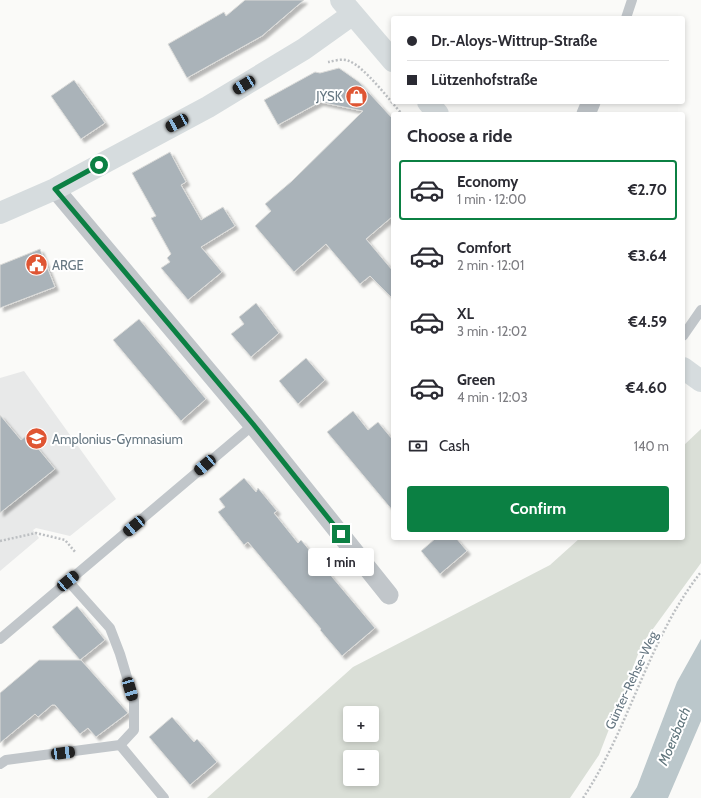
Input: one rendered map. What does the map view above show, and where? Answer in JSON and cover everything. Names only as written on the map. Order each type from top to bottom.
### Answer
[{"type":"street","points":[[0,213],[55,189],[208,107],[304,49],[347,7],[391,59]]},
{"type":"street","points":[[430,104],[436,112]]},
{"type":"street","points":[[55,189],[253,424],[389,595]]},
{"type":"street","points":[[685,369],[701,381]]},
{"type":"lane","points":[[627,16],[632,0]]},
{"type":"lane","points":[[685,333],[701,310]]},
{"type":"lane","points":[[0,639],[253,424]]},
{"type":"lane","points":[[0,764],[6,760],[120,746],[134,730],[134,701],[120,654],[110,628],[68,581]]},
{"type":"lane","points":[[120,746],[164,798]]},
{"type":"path","points":[[324,63],[338,60],[349,61],[366,74],[391,102]]},
{"type":"path","points":[[393,104],[400,112]]},
{"type":"path","points":[[0,541],[36,534],[65,540],[86,566]]},
{"type":"path","name":"Günter-Rehse-Weg","points":[[583,798],[591,787],[625,717],[661,637],[692,584],[701,572]]},
{"type":"shaded area","name":"Amplonius-Gymnasium","points":[[24,371],[116,499],[70,536],[36,528],[33,530],[39,538],[0,571],[0,378]]},
{"type":"shaded area","points":[[701,429],[701,563],[642,644],[599,755],[570,798],[207,798],[353,667],[550,565],[578,540],[685,540],[685,444]]},
{"type":"water","name":"Moersbach","points":[[701,639],[701,721],[668,798],[630,798],[637,787],[677,682]]},
{"type":"building","points":[[245,0],[304,0],[262,36],[187,78],[168,44],[224,12],[226,16]]},
{"type":"building","points":[[339,68],[359,82],[391,117],[391,218],[366,239],[391,269],[391,297],[370,276],[360,284],[326,244],[294,272],[255,226],[271,211],[265,204],[292,181],[363,111],[320,102],[278,125],[264,100],[315,72],[320,73]]},
{"type":"building","points":[[74,80],[105,123],[81,139],[51,96]]},
{"type":"building","points":[[170,152],[186,182],[181,185],[201,220],[223,207],[235,226],[201,247],[222,272],[188,300],[161,268],[170,262],[167,258],[171,254],[151,218],[156,216],[132,173]]},
{"type":"building","points":[[40,249],[55,287],[0,308],[0,265]]},
{"type":"building","points":[[256,303],[279,333],[251,357],[231,334],[244,324],[239,317]]},
{"type":"building","points":[[139,319],[206,399],[181,421],[113,340]]},
{"type":"building","points":[[306,358],[325,380],[298,404],[279,381]]},
{"type":"building","points":[[353,411],[368,430],[378,422],[391,438],[391,509],[327,432]]},
{"type":"building","points":[[0,415],[21,440],[27,435],[55,469],[0,513]]},
{"type":"building","points":[[244,478],[256,492],[258,488],[277,511],[274,513],[298,543],[301,540],[375,628],[342,656],[248,542],[244,545],[218,512],[225,507],[219,499]]},
{"type":"building","points":[[434,540],[458,540],[467,551],[440,574],[421,551]]},
{"type":"building","points":[[77,606],[105,640],[80,660],[52,627]]},
{"type":"building","points":[[39,660],[81,660],[128,713],[96,737],[88,728],[80,734],[55,705],[52,705],[38,717],[35,714],[0,743],[0,693]]},
{"type":"building","points":[[172,717],[194,742],[197,739],[217,762],[190,785],[149,737]]},
{"type":"place","name":"JYSK","points":[[357,96]]},
{"type":"place","name":"ARGE","points":[[36,265]]},
{"type":"place","name":"Amplonius-Gymnasium","points":[[36,439]]},
{"type":"route","points":[[99,165],[55,189],[253,424],[341,534]]}]
